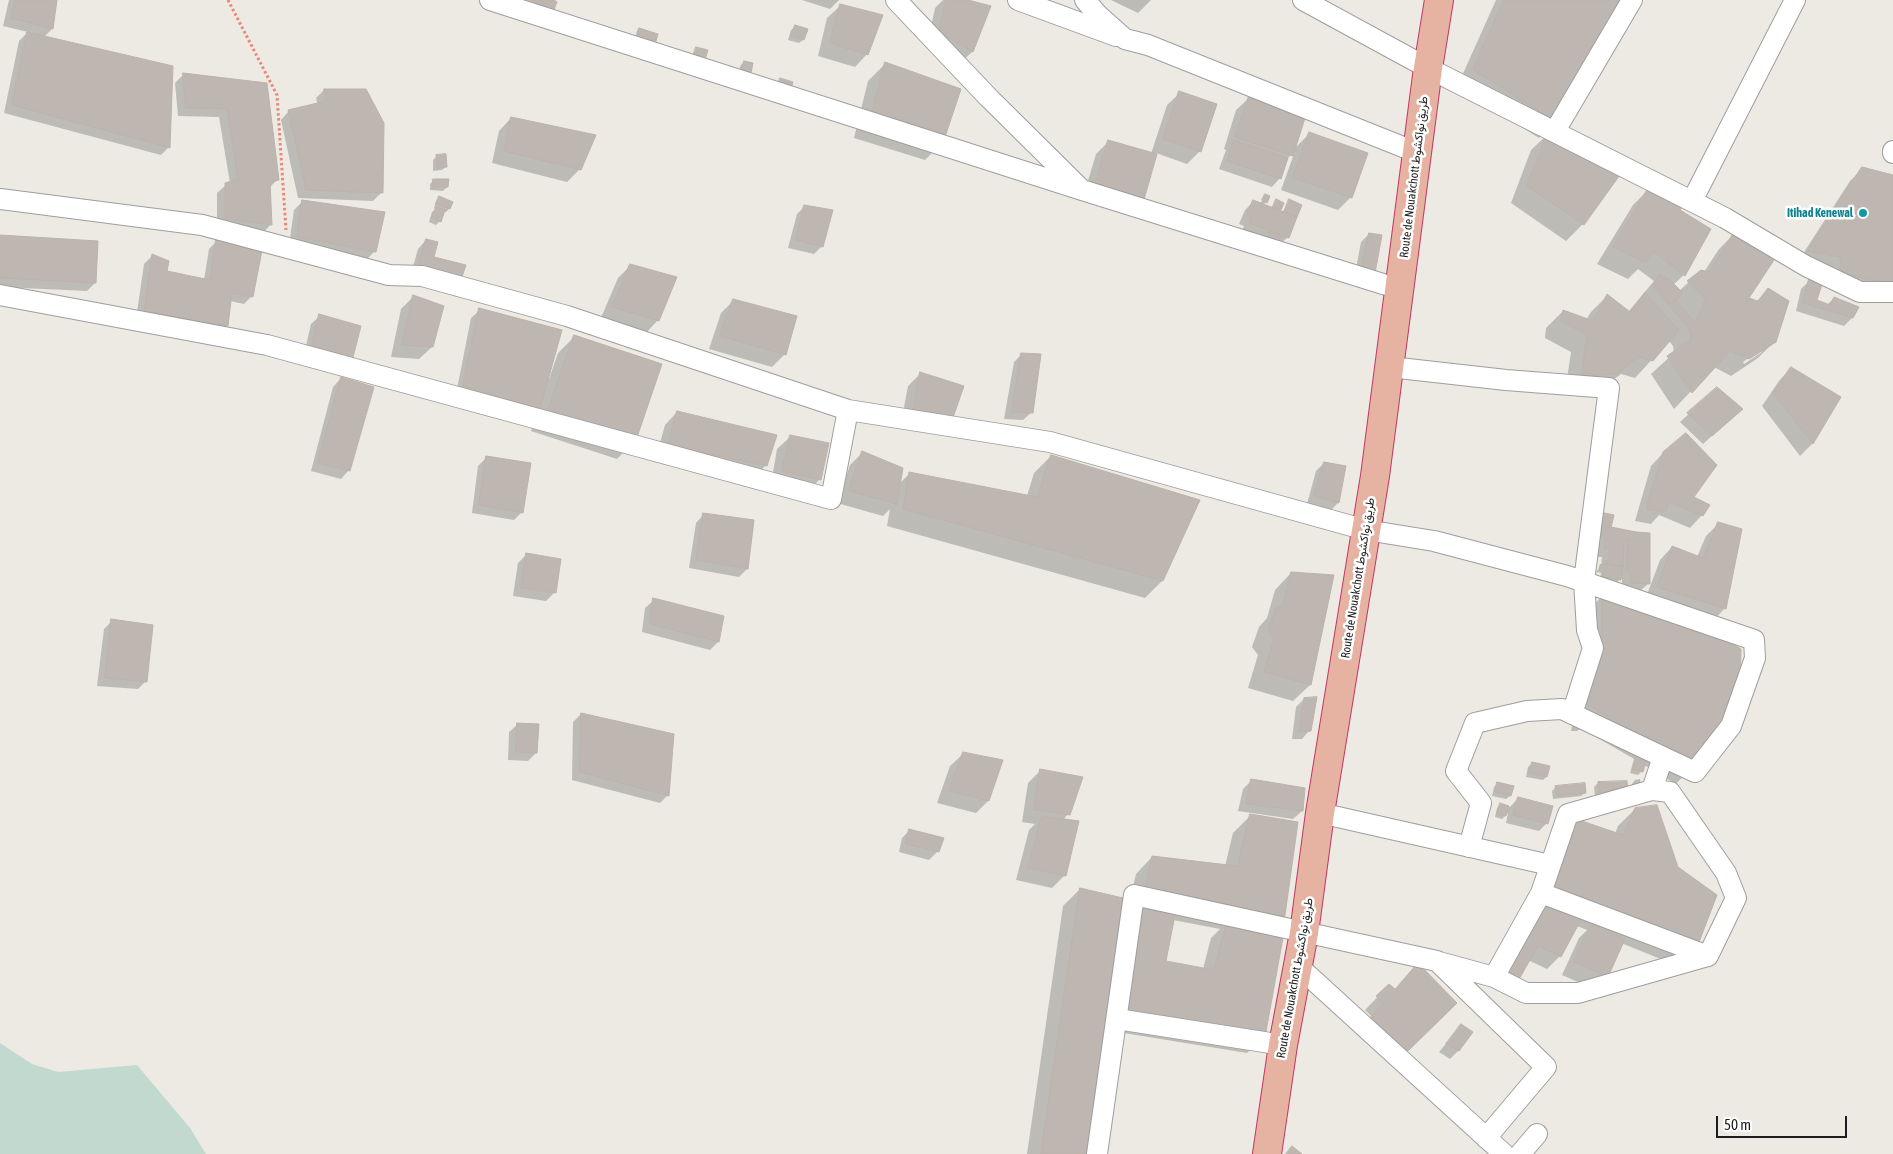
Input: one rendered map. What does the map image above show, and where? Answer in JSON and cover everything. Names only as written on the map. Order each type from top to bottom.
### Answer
[{"type":"highway","name":"Route de Nouakchott طريق نواكشوط","points":[[1267,1154],[1283,1045],[1304,932],[1320,813],[1366,530],[1390,367],[1428,68],[1439,0]]},
{"type":"street","points":[[490,0],[1082,190],[1399,289]]},
{"type":"street","points":[[896,0],[988,97],[1082,190]]},
{"type":"street","points":[[1018,0],[1125,39],[1148,45],[1418,152]]},
{"type":"street","points":[[1085,0],[1098,15],[1125,39]]},
{"type":"street","points":[[1303,0],[1428,68],[1726,218],[1806,266],[1860,292],[1893,292]]},
{"type":"street","points":[[1555,131],[1632,0]]},
{"type":"street","points":[[1692,201],[1795,0]]},
{"type":"street","points":[[0,199],[202,225],[389,275],[422,276],[567,316],[848,410],[1050,442],[1366,530],[1434,541],[1584,581],[1754,640],[1755,658],[1731,726],[1695,772],[1562,709],[1527,711],[1476,723],[1456,770],[1481,803],[1469,847]]},
{"type":"street","points":[[0,294],[267,345],[831,499],[848,410]]},
{"type":"street","points":[[1390,367],[1506,380],[1609,388],[1584,581],[1587,630],[1593,648],[1572,714]]},
{"type":"street","points":[[1652,790],[1663,757]]},
{"type":"street","points":[[1097,1154],[1134,895],[1437,961],[1494,977],[1526,993],[1578,993],[1708,956],[1736,898],[1726,873],[1670,792],[1652,790],[1568,814],[1541,892],[1494,977]]},
{"type":"street","points":[[1320,813],[1550,865]]},
{"type":"street","points":[[1541,892],[1708,956]]},
{"type":"street","points":[[1437,961],[1546,1067],[1486,1138]]},
{"type":"street","points":[[1298,966],[1504,1154]]},
{"type":"street","points":[[1117,1020],[1283,1045]]},
{"type":"street","points":[[1520,1154],[1537,1134]]},
{"type":"path","points":[[228,0],[277,95],[287,247]]},
{"type":"green space","points":[[0,1043],[32,1064],[58,1072],[137,1065],[190,1128],[206,1154],[0,1154]]},
{"type":"building","points":[[15,0],[57,0],[53,29],[11,18]]},
{"type":"building","points":[[533,0],[543,0],[541,7],[531,4]]},
{"type":"building","points":[[543,0],[554,0],[557,2],[553,12],[541,7]]},
{"type":"building","points":[[946,0],[968,0],[991,6],[973,52],[939,32]]},
{"type":"building","points":[[1504,0],[1627,0],[1556,122],[1473,70]]},
{"type":"building","points":[[840,4],[883,15],[868,55],[830,43]]},
{"type":"building","points":[[795,25],[808,29],[804,40],[791,36]]},
{"type":"building","points":[[639,28],[658,34],[654,48],[640,43],[642,36],[637,34]]},
{"type":"building","points":[[27,32],[173,66],[170,148],[12,105]]},
{"type":"building","points":[[696,47],[708,50],[705,60],[693,56]]},
{"type":"building","points":[[744,61],[753,63],[750,78],[741,76]]},
{"type":"building","points":[[885,62],[961,89],[943,143],[870,121]]},
{"type":"building","points":[[183,73],[267,83],[279,180],[270,182],[272,225],[225,219],[225,183],[238,179],[227,109],[186,108]]},
{"type":"building","points":[[780,78],[793,82],[790,92],[777,88]]},
{"type":"building","points":[[324,89],[366,89],[384,123],[383,193],[306,190],[288,110],[326,101]]},
{"type":"building","points":[[1179,91],[1217,104],[1201,152],[1163,139]]},
{"type":"building","points":[[1249,96],[1306,115],[1293,156],[1235,137]]},
{"type":"building","points":[[511,117],[596,135],[581,170],[504,151]]},
{"type":"building","points":[[1309,132],[1368,153],[1352,198],[1293,178]]},
{"type":"building","points":[[1548,132],[1622,172],[1584,225],[1527,186]]},
{"type":"building","points":[[1108,140],[1157,154],[1143,203],[1094,189]]},
{"type":"building","points":[[1234,140],[1288,158],[1281,179],[1227,161]]},
{"type":"building","points":[[446,154],[447,167],[437,168],[436,155]]},
{"type":"building","name":"Itihad Kenewal","points":[[1862,167],[1893,175],[1893,284],[1861,278],[1840,271],[1840,257],[1808,251]]},
{"type":"building","points":[[433,179],[449,179],[448,187],[433,187]]},
{"type":"building","points":[[1649,187],[1684,204],[1680,210],[1711,229],[1685,276],[1654,252],[1646,263],[1613,247]]},
{"type":"building","points":[[1265,194],[1270,196],[1267,203],[1262,200]]},
{"type":"building","points":[[439,196],[453,202],[450,209],[436,204]]},
{"type":"building","points":[[1276,199],[1284,203],[1281,210],[1273,207]]},
{"type":"building","points":[[1289,199],[1302,205],[1297,217],[1284,212]]},
{"type":"building","points":[[302,200],[385,212],[376,252],[297,237]]},
{"type":"building","points":[[1253,200],[1297,217],[1289,238],[1249,223],[1251,217],[1247,215]]},
{"type":"building","points":[[804,205],[833,210],[823,247],[796,240]]},
{"type":"building","points":[[436,207],[445,210],[441,222],[432,218]]},
{"type":"building","points":[[1735,231],[1776,257],[1749,298],[1758,301],[1768,288],[1789,301],[1776,342],[1749,359],[1730,351],[1692,393],[1667,356],[1691,339],[1689,329],[1653,286],[1659,274],[1670,280],[1683,293],[1676,301],[1695,322],[1706,299],[1687,281],[1701,270],[1709,272]]},
{"type":"building","points":[[1270,232],[1281,236],[1276,248],[1266,245]]},
{"type":"building","points":[[1369,233],[1382,235],[1375,273],[1361,271]]},
{"type":"building","points":[[0,235],[98,241],[96,283],[0,278]]},
{"type":"building","points":[[216,239],[263,245],[253,297],[232,293],[228,326],[144,311],[152,254],[169,261],[167,271],[210,280]]},
{"type":"building","points":[[426,239],[438,242],[434,257],[466,265],[462,277],[419,265]]},
{"type":"building","points":[[630,264],[677,277],[659,321],[612,307]]},
{"type":"building","points":[[1809,279],[1823,281],[1817,300],[1830,305],[1834,297],[1859,307],[1853,318],[1803,303]]},
{"type":"building","points":[[1645,293],[1679,330],[1653,361],[1639,357],[1617,374],[1581,376],[1587,335],[1561,321],[1563,310],[1593,321],[1607,294],[1630,312]]},
{"type":"building","points":[[413,295],[444,306],[433,347],[402,345]]},
{"type":"building","points":[[733,299],[797,316],[786,355],[720,336]]},
{"type":"building","points":[[479,308],[562,330],[540,409],[463,386]]},
{"type":"building","points":[[319,314],[361,326],[352,361],[311,351]]},
{"type":"building","points":[[574,335],[662,364],[635,443],[547,414]]},
{"type":"building","points":[[1021,353],[1041,354],[1033,413],[1012,412]]},
{"type":"building","points":[[1791,367],[1841,397],[1813,444],[1773,393]]},
{"type":"building","points":[[920,372],[964,386],[951,423],[913,411]]},
{"type":"building","points":[[341,377],[374,387],[350,471],[318,463]]},
{"type":"building","points":[[1717,387],[1743,409],[1712,436],[1687,413]]},
{"type":"building","points":[[677,411],[777,435],[767,466],[668,445]]},
{"type":"building","points":[[1686,433],[1717,465],[1694,497],[1710,505],[1703,516],[1669,502],[1665,512],[1646,509],[1663,452]]},
{"type":"building","points":[[790,435],[829,443],[821,480],[782,471]]},
{"type":"building","points":[[862,451],[903,468],[897,504],[849,491]]},
{"type":"building","points":[[1051,455],[1200,500],[1163,581],[903,509],[909,472],[1037,497]]},
{"type":"building","points":[[486,456],[531,463],[523,513],[479,505]]},
{"type":"building","points":[[1324,462],[1346,466],[1339,503],[1314,496]]},
{"type":"building","points":[[703,513],[754,520],[748,569],[696,560]]},
{"type":"building","points":[[1604,513],[1614,515],[1611,528],[1601,525]]},
{"type":"building","points":[[1718,522],[1742,529],[1726,609],[1657,587],[1672,546],[1703,558]]},
{"type":"building","points":[[1601,525],[1636,532],[1633,536],[1629,536],[1628,542],[1624,542],[1623,566],[1605,564],[1605,560],[1609,561],[1609,549],[1604,549],[1605,538],[1598,537]]},
{"type":"building","points":[[1636,532],[1650,533],[1650,584],[1630,583],[1630,571],[1626,570],[1628,539],[1632,539]]},
{"type":"building","points":[[526,553],[561,559],[556,593],[521,588]]},
{"type":"building","points":[[1600,565],[1623,566],[1621,580],[1603,577],[1604,569],[1599,569]]},
{"type":"building","points":[[1291,572],[1334,575],[1311,685],[1264,672],[1274,638],[1268,630],[1276,608],[1283,605]]},
{"type":"building","points":[[1602,595],[1697,621],[1741,649],[1740,692],[1719,734],[1693,768],[1579,700],[1602,640]]},
{"type":"building","points":[[653,598],[724,616],[719,642],[650,624]]},
{"type":"building","points":[[111,619],[153,625],[147,682],[105,678]]},
{"type":"building","points":[[1317,697],[1311,731],[1299,732],[1304,698]]},
{"type":"building","points":[[581,713],[674,734],[669,796],[580,772]]},
{"type":"building","points":[[517,723],[539,724],[537,753],[516,752]]},
{"type":"building","points":[[963,752],[1003,760],[989,801],[949,791]]},
{"type":"building","points":[[1638,752],[1648,755],[1643,772],[1633,769]]},
{"type":"building","points":[[1532,762],[1550,766],[1547,777],[1529,773]]},
{"type":"building","points":[[1040,769],[1083,777],[1070,815],[1034,810]]},
{"type":"building","points":[[1251,779],[1305,788],[1303,811],[1246,804]]},
{"type":"building","points":[[1627,781],[1628,792],[1598,794],[1598,782]]},
{"type":"building","points":[[1497,782],[1514,786],[1511,796],[1495,792]]},
{"type":"building","points":[[1585,783],[1586,793],[1557,796],[1555,786]]},
{"type":"building","points":[[1518,797],[1553,806],[1548,824],[1513,815]]},
{"type":"building","points":[[1500,803],[1509,806],[1506,816],[1497,814]]},
{"type":"building","points":[[1657,805],[1678,867],[1717,895],[1696,950],[1551,892],[1576,819],[1623,835],[1635,808]]},
{"type":"building","points":[[1250,814],[1298,822],[1284,922],[1144,894],[1152,856],[1237,866]]},
{"type":"building","points":[[1042,816],[1079,821],[1066,876],[1028,868]]},
{"type":"building","points":[[909,829],[944,838],[939,852],[906,844]]},
{"type":"building","points":[[1080,888],[1123,898],[1090,1154],[1041,1154]]},
{"type":"building","points":[[1542,900],[1582,918],[1561,957],[1538,946],[1518,981],[1503,973]]},
{"type":"building","points":[[1136,902],[1176,910],[1166,961],[1214,970],[1227,920],[1284,932],[1265,1037],[1122,1014]]},
{"type":"building","points":[[1591,924],[1625,939],[1608,977],[1574,962]]},
{"type":"building","points":[[1418,963],[1457,1003],[1406,1053],[1370,1019],[1383,1003],[1376,996],[1389,984],[1395,989]]},
{"type":"building","points":[[1461,1024],[1473,1032],[1459,1051],[1446,1044]]},
{"type":"building","points":[[1292,1146],[1302,1154],[1286,1154]]},
{"type":"place","name":"Itihad Kenewal","points":[[1863,213]]}]
